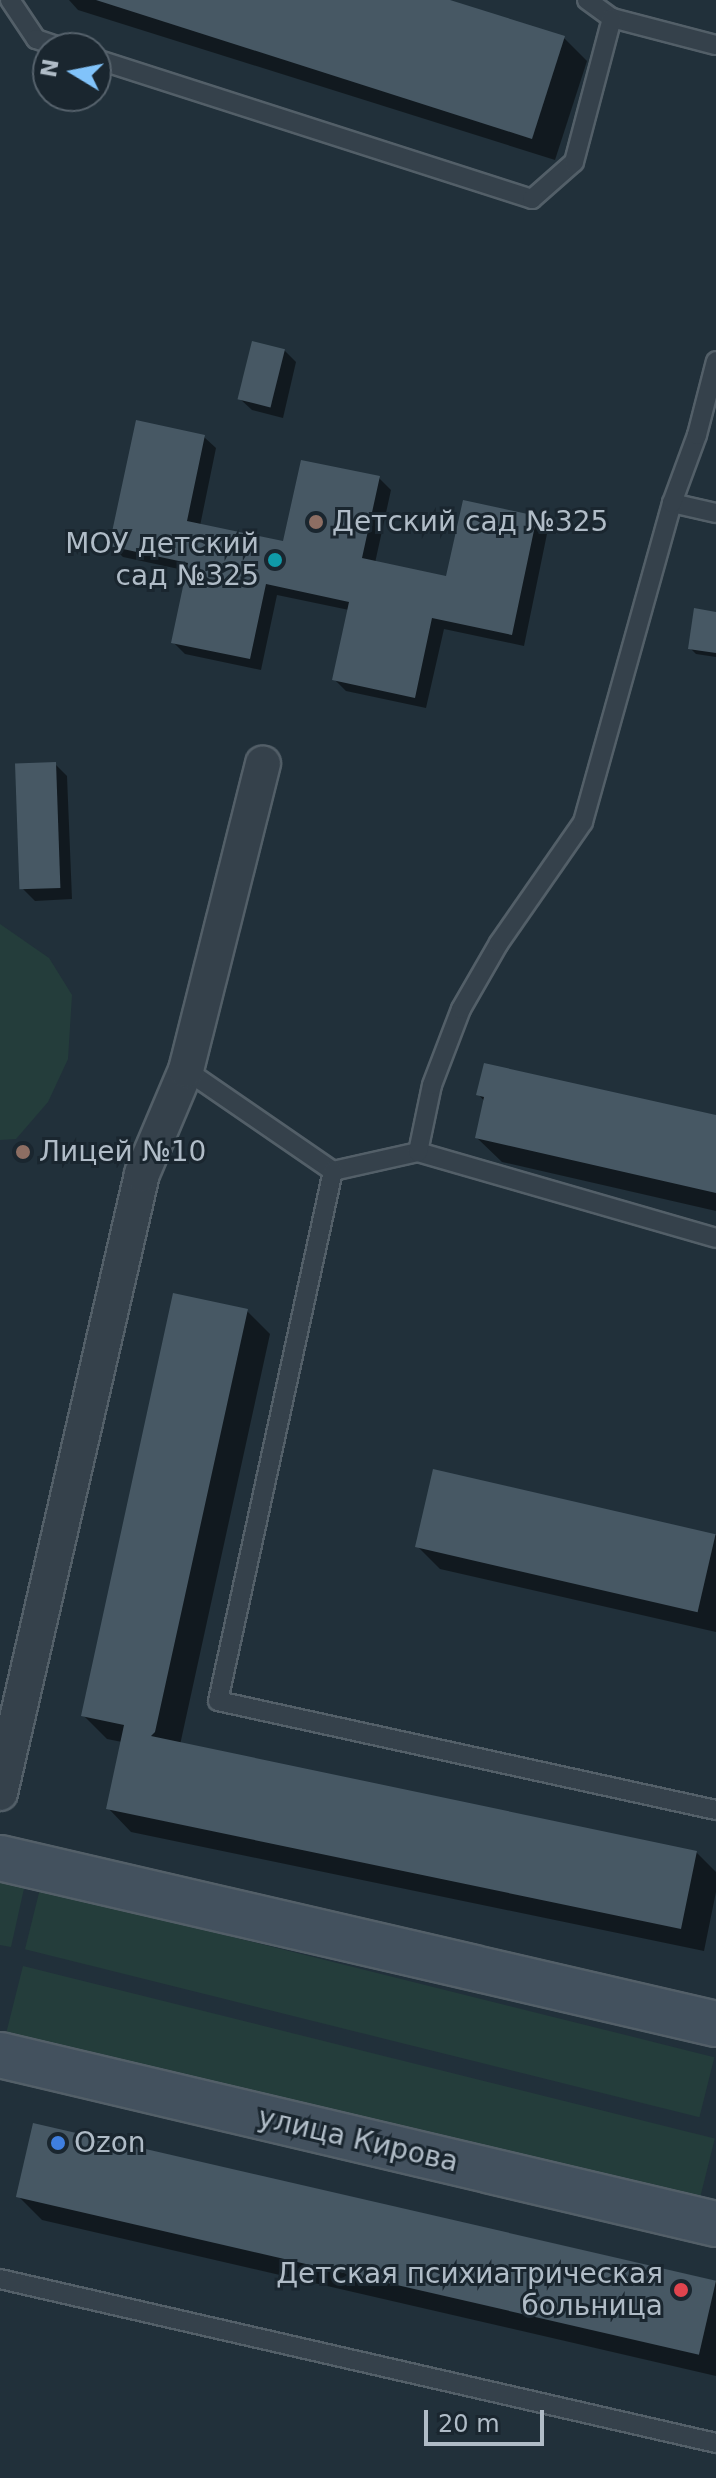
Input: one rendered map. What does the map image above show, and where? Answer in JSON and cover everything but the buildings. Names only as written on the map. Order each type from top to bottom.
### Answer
[{"type":"main road","points":[[0,1858],[716,2024]]},
{"type":"main road","name":"улица Кирова","points":[[0,2055],[716,2224]]},
{"type":"street","points":[[0,1793],[142,1174],[186,1070],[263,764]]},
{"type":"lane","points":[[10,0],[32,33]]},
{"type":"lane","points":[[587,0],[612,18],[716,45]]},
{"type":"lane","points":[[112,64],[532,199],[574,162],[612,18]]},
{"type":"lane","points":[[418,1152],[432,1085],[461,1009],[499,943],[583,822],[672,503],[697,435],[716,361]]},
{"type":"lane","points":[[672,503],[716,513]]},
{"type":"lane","points":[[186,1070],[333,1171],[418,1152],[716,1238]]},
{"type":"lane","points":[[333,1171],[218,1701],[716,1810]]},
{"type":"lane","points":[[0,2279],[716,2443]]},
{"type":"green space","points":[[0,924],[49,958],[72,995],[68,1059],[48,1102],[16,1139],[0,1140]]},
{"type":"green space","points":[[0,1877],[25,1884],[11,1947],[0,1945]]},
{"type":"green space","points":[[40,1889],[714,2057],[699,2117],[25,1949]]},
{"type":"green space","points":[[23,1966],[715,2138],[697,2208],[6,2036]]},
{"type":"place","name":"Детский сад №325","points":[[316,522]]},
{"type":"place","name":"МОУ детский сад №325","points":[[275,560]]},
{"type":"place","name":"Лицей №10","points":[[23,1152]]},
{"type":"place","name":"Ozon","points":[[58,2143]]},
{"type":"place","name":"Детская психиатрическая больница","points":[[681,2290]]}]
